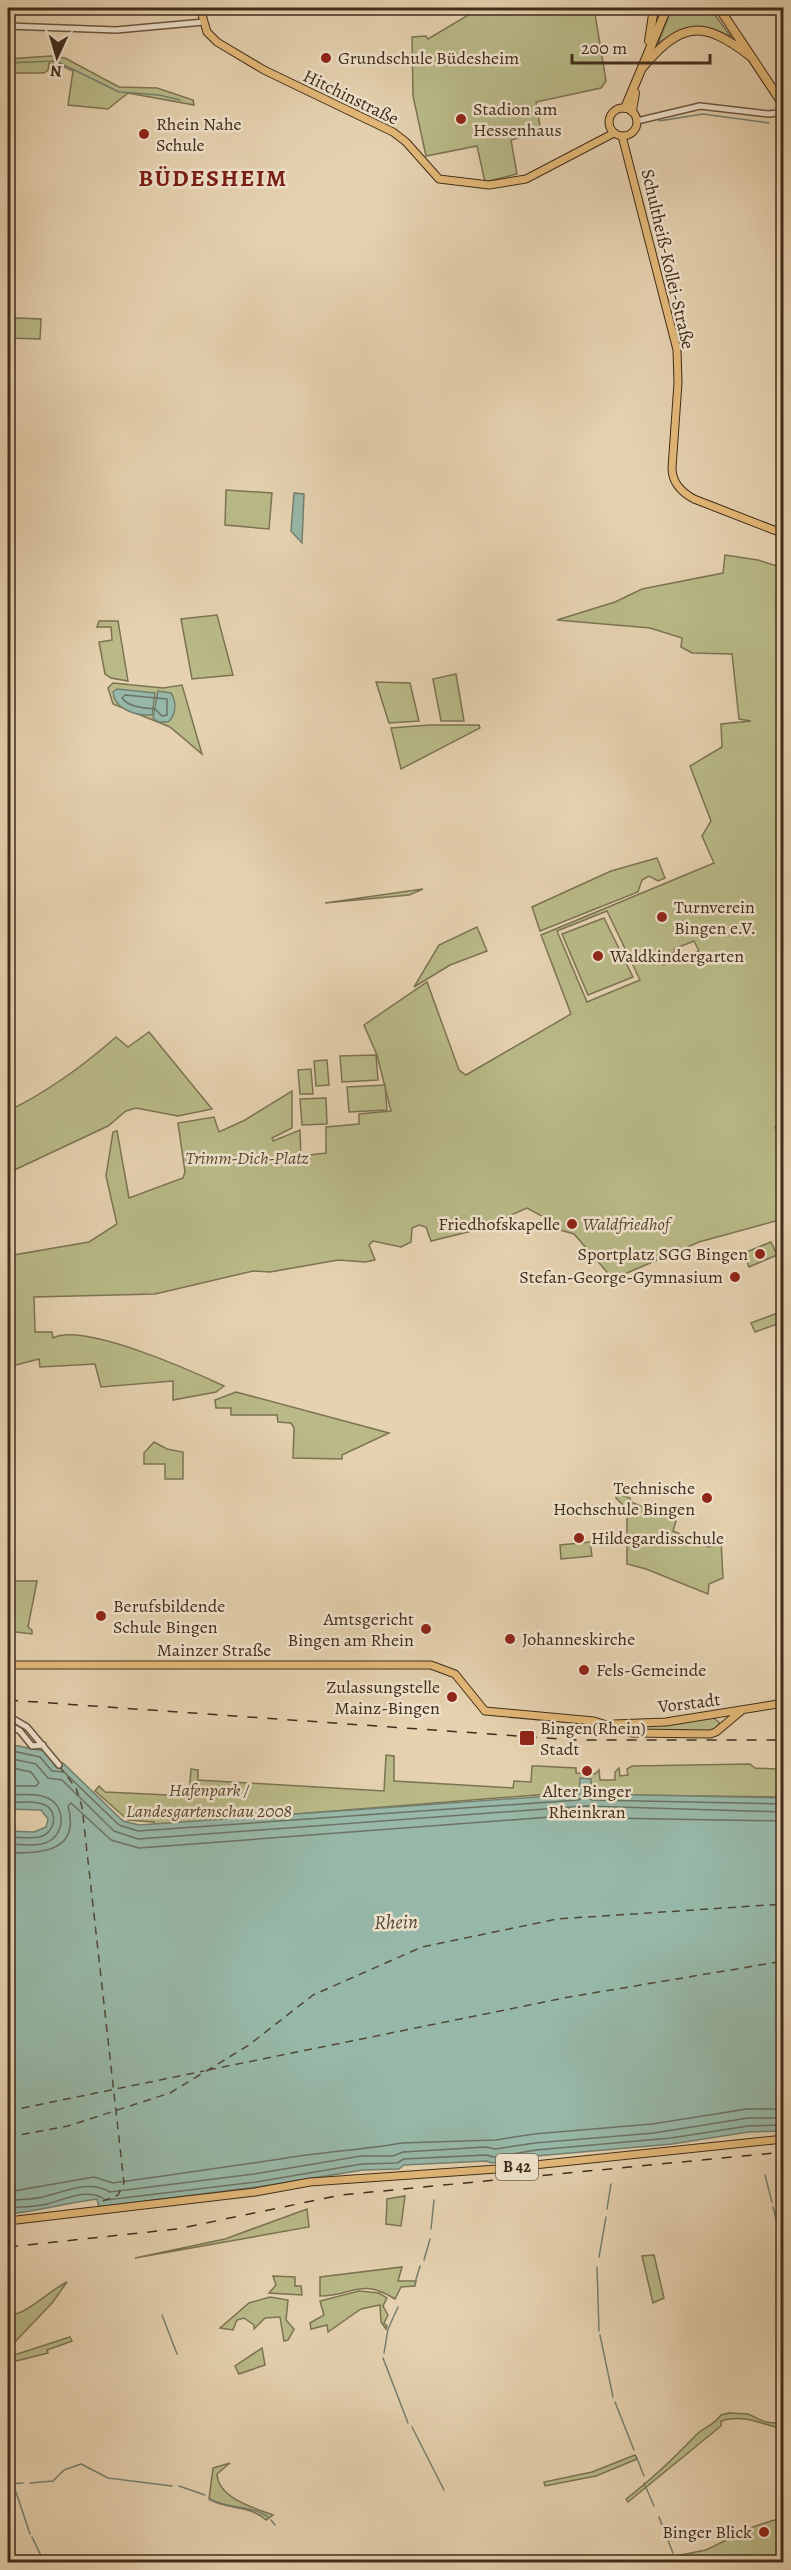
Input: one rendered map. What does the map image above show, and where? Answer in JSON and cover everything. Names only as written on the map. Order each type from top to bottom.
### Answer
[{"type":"highway","points":[[646,57],[654,8]]},
{"type":"highway","points":[[628,110],[646,57],[667,8]]},
{"type":"highway","points":[[719,8],[783,107]]},
{"type":"highway","points":[[643,67],[668,41],[693,31],[721,35],[750,56]]},
{"type":"main road","points":[[202,8],[204,22]]},
{"type":"main road","name":"Hitchinstraße","points":[[204,22],[207,32],[215,40],[264,70],[393,132],[406,142],[439,179],[489,185],[526,179],[618,132]]},
{"type":"main road","points":[[628,110],[636,121],[634,129],[618,132],[612,112],[628,110]]},
{"type":"main road","name":"Schultheiß-Kollei-Straße","points":[[618,132],[628,153],[677,350],[678,383],[672,468],[674,480],[682,492],[694,500],[783,534]]},
{"type":"main road","name":"Mainzer Straße","points":[[8,1665],[406,1664],[437,1666],[455,1674]]},
{"type":"main road","name":"Vorstadt","points":[[455,1674],[485,1711],[594,1721],[632,1733],[710,1734],[741,1711]]},
{"type":"main road","name":"Vorstadt","points":[[604,1724],[630,1725],[714,1715],[783,1703]]},
{"type":"main road","points":[[714,1715],[722,1720],[723,1726]]},
{"type":"main road","points":[[630,1725],[628,1728],[632,1733]]},
{"type":"main road","name":"B 42","points":[[10,2221],[250,2193],[310,2182],[497,2169],[783,2139]]},
{"type":"street","points":[[8,26],[116,30],[204,22]]},
{"type":"street","points":[[636,121],[700,106],[758,112],[783,107]]},
{"type":"street","points":[[8,1716],[19,1721],[59,1765]]},
{"type":"street","points":[[8,1724],[21,1731],[33,1746],[43,1745]]},
{"type":"green space","points":[[480,8],[594,8],[606,81],[601,88],[536,102],[541,132],[511,140],[517,174],[485,182],[477,146],[426,156],[413,96],[412,37],[426,36],[428,39]]},
{"type":"green space","points":[[672,8],[710,8],[731,37],[711,30],[694,29],[676,34],[658,43]]},
{"type":"green space","points":[[51,56],[65,58],[119,87],[157,88],[193,100],[194,105],[128,93],[108,109],[68,105],[73,71],[58,64],[49,63],[48,70],[44,73],[8,73],[8,59]]},
{"type":"green space","points":[[17,318],[41,319],[40,339],[8,338],[8,323]]},
{"type":"green space","points":[[226,490],[272,493],[269,529],[225,525]]},
{"type":"green space","points":[[725,555],[758,560],[783,568],[784,1120],[775,1127],[783,1144],[783,1219],[699,1242],[613,1279],[574,1234],[557,1229],[542,1216],[527,1208],[476,1230],[431,1241],[426,1227],[419,1225],[412,1228],[411,1242],[401,1247],[373,1241],[369,1245],[375,1260],[365,1262],[338,1260],[270,1272],[253,1271],[155,1294],[34,1297],[35,1332],[52,1332],[53,1338],[68,1335],[112,1342],[164,1360],[224,1386],[216,1392],[173,1400],[173,1381],[101,1387],[95,1364],[40,1367],[39,1359],[8,1367],[8,1256],[89,1242],[117,1224],[106,1176],[113,1132],[117,1131],[129,1198],[183,1178],[185,1172],[178,1123],[214,1117],[219,1132],[245,1120],[292,1091],[292,1128],[272,1138],[273,1141],[300,1130],[301,1156],[326,1153],[326,1127],[359,1124],[359,1114],[391,1111],[377,1055],[364,1025],[427,982],[459,1070],[466,1075],[571,1014],[541,935],[714,863],[702,836],[711,821],[690,766],[722,747],[721,724],[751,721],[739,719],[732,654],[692,653],[681,647],[682,638],[650,628],[557,620],[615,602],[642,589],[723,573]],"holes":[[[607,911],[640,980],[587,1002],[557,931]],[[694,941],[699,951],[663,965],[661,960],[675,952],[674,949]]]},
{"type":"green space","points":[[217,615],[233,675],[192,679],[181,619]]},
{"type":"green space","points":[[99,621],[118,621],[128,681],[111,678],[105,674],[99,642],[112,640],[111,627],[97,627]]},
{"type":"green space","points":[[456,674],[464,721],[441,721],[433,679]]},
{"type":"green space","points":[[376,682],[410,683],[419,721],[389,723]]},
{"type":"green space","points":[[113,683],[163,688],[182,685],[202,754],[170,727],[113,704],[108,688]]},
{"type":"green space","points":[[479,725],[480,728],[401,769],[391,728]]},
{"type":"green space","points":[[657,858],[665,878],[658,881],[649,876],[642,880],[638,892],[540,931],[532,907],[611,871]]},
{"type":"green space","points":[[423,889],[409,895],[325,903]]},
{"type":"green space","name":"Waldkindergarten","points":[[604,918],[633,977],[588,995],[562,934]]},
{"type":"green space","points":[[477,927],[487,951],[450,965],[414,987],[439,945]]},
{"type":"green space","points":[[149,1032],[212,1109],[178,1116],[136,1108],[126,1111],[108,1126],[8,1173],[8,1111],[65,1078],[116,1037],[128,1047]]},
{"type":"green space","points":[[376,1055],[378,1080],[342,1082],[340,1056]]},
{"type":"green space","points":[[327,1060],[329,1085],[316,1086],[314,1061]]},
{"type":"green space","points":[[311,1069],[313,1094],[300,1094],[298,1070]]},
{"type":"green space","points":[[385,1085],[387,1110],[349,1112],[347,1087]]},
{"type":"green space","points":[[326,1098],[327,1124],[302,1125],[300,1099]]},
{"type":"green space","name":"Sportplatz SGG Bingen","points":[[771,1242],[777,1255],[749,1267],[744,1253]]},
{"type":"green space","points":[[783,1311],[783,1322],[755,1332],[751,1323]]},
{"type":"green space","points":[[236,1392],[389,1433],[342,1455],[342,1459],[293,1458],[294,1428],[291,1423],[278,1422],[277,1415],[231,1415],[231,1408],[216,1408],[215,1400]]},
{"type":"green space","points":[[154,1442],[167,1449],[183,1452],[183,1479],[165,1479],[165,1464],[144,1464],[144,1453]]},
{"type":"green space","points":[[616,1493],[630,1498],[631,1502],[676,1521],[673,1531],[709,1547],[714,1546],[716,1539],[721,1541],[723,1578],[709,1584],[708,1594],[646,1569],[627,1564],[627,1509],[616,1498]]},
{"type":"green space","points":[[590,1542],[592,1556],[561,1559],[560,1545]]},
{"type":"green space","points":[[8,1581],[37,1581],[28,1627],[32,1630],[32,1634],[8,1631],[11,1611]]},
{"type":"green space","points":[[713,1718],[719,1722],[718,1729],[706,1732],[633,1731],[630,1729],[632,1726]]},
{"type":"green space","name":"Hafenpark / Landesgartenschau 2008","points":[[386,1755],[394,1756],[394,1781],[513,1788],[514,1781],[531,1782],[532,1766],[576,1768],[576,1773],[595,1774],[599,1770],[600,1780],[615,1780],[615,1772],[619,1768],[620,1776],[628,1775],[627,1769],[632,1766],[750,1764],[755,1768],[777,1769],[777,1763],[784,1763],[783,1797],[549,1794],[155,1825],[154,1822],[128,1820],[95,1791],[99,1786],[105,1792],[189,1796],[191,1769],[198,1770],[198,1780],[384,1791]]},
{"type":"green space","points":[[405,2196],[401,2226],[386,2224],[387,2199]]},
{"type":"green space","points":[[307,2209],[309,2227],[135,2258],[225,2239]]},
{"type":"green space","points":[[654,2255],[664,2298],[653,2303],[642,2256]]},
{"type":"green space","points":[[402,2267],[398,2281],[416,2281],[415,2286],[401,2287],[395,2299],[373,2289],[365,2288],[320,2296],[320,2277]]},
{"type":"green space","points":[[273,2276],[295,2277],[295,2286],[301,2286],[302,2295],[269,2293],[276,2285]]},
{"type":"green space","points":[[67,2282],[52,2303],[12,2345],[8,2331],[8,2316],[31,2307]]},
{"type":"green space","points":[[359,2291],[379,2293],[387,2298],[383,2306],[388,2315],[384,2323],[387,2326],[386,2329],[381,2322],[380,2305],[361,2309],[328,2332],[327,2325],[311,2329],[310,2323],[324,2315],[320,2301]]},
{"type":"green space","points":[[270,2297],[288,2300],[286,2320],[294,2329],[288,2340],[284,2341],[280,2317],[265,2318],[254,2329],[254,2325],[244,2318],[237,2320],[233,2330],[220,2328],[249,2303]]},
{"type":"green space","points":[[70,2337],[72,2341],[47,2350],[48,2353],[8,2363],[8,2357]]},
{"type":"green space","points":[[262,2348],[265,2365],[239,2374],[235,2366]]},
{"type":"green space","points":[[748,2414],[765,2422],[783,2424],[783,2429],[745,2419],[721,2421],[721,2426],[628,2502],[626,2499],[699,2432],[715,2422],[721,2415]]},
{"type":"green space","points":[[635,2455],[637,2459],[596,2476],[545,2486],[544,2482],[592,2472]]},
{"type":"green space","points":[[230,2463],[217,2474],[224,2490],[238,2501],[273,2515],[266,2520],[253,2512],[209,2499],[213,2468]]},
{"type":"green space","points":[[774,2520],[783,2521],[783,2562],[645,2562],[706,2550],[753,2527]]},
{"type":"water","points":[[294,493],[304,494],[302,543],[291,531]]},
{"type":"water","points":[[117,689],[155,693],[152,715],[133,713],[122,707],[114,698],[113,692]]},
{"type":"water","points":[[158,691],[171,693],[174,700],[174,713],[168,722],[159,722],[153,718]]},
{"type":"water","name":"Rhein","points":[[8,1744],[44,1751],[56,1767],[63,1763],[123,1821],[139,1825],[579,1794],[580,1778],[591,1779],[591,1794],[783,1798],[783,2131],[748,2132],[672,2144],[536,2156],[492,2163],[486,2161],[404,2165],[399,2169],[363,2170],[257,2187],[99,2207],[97,2199],[8,2214],[8,1831],[34,1832],[46,1827],[48,1819],[41,1810],[8,1809]]},
{"type":"waterway","points":[[8,63],[56,61],[119,92],[159,95],[180,100]]},
{"type":"waterway","points":[[659,121],[703,114],[769,123]]},
{"type":"waterway","points":[[765,2175],[772,2202]]},
{"type":"waterway","points":[[607,2209],[611,2184]]},
{"type":"waterway","points":[[431,2229],[434,2200]]},
{"type":"waterway","points":[[773,2207],[784,2249]]},
{"type":"waterway","points":[[599,2257],[606,2217]]},
{"type":"waterway","points":[[424,2260],[430,2239]]},
{"type":"waterway","points":[[415,2283],[420,2266]]},
{"type":"waterway","points":[[597,2267],[599,2331]]},
{"type":"waterway","points":[[780,2321],[784,2287]]},
{"type":"waterway","points":[[384,2353],[388,2329],[398,2307]]},
{"type":"waterway","points":[[162,2315],[177,2354]]},
{"type":"waterway","points":[[781,2327],[784,2334]]},
{"type":"waterway","points":[[600,2335],[613,2397]]},
{"type":"waterway","points":[[383,2358],[408,2423]]},
{"type":"waterway","points":[[615,2402],[634,2450]]},
{"type":"waterway","points":[[412,2427],[444,2490]]},
{"type":"waterway","points":[[636,2456],[644,2476]]},
{"type":"waterway","points":[[30,2483],[53,2481],[64,2470],[81,2464],[108,2478],[172,2486]]},
{"type":"waterway","points":[[8,2484],[23,2483]]},
{"type":"waterway","points":[[644,2483],[654,2506]]},
{"type":"waterway","points":[[179,2486],[205,2495]]},
{"type":"waterway","points":[[16,2492],[30,2534]]},
{"type":"waterway","points":[[210,2499],[224,2505],[255,2511],[269,2518]]},
{"type":"waterway","points":[[659,2517],[673,2553]]},
{"type":"waterway","points":[[271,2520],[275,2525]]},
{"type":"waterway","points":[[32,2537],[44,2562]]},
{"type":"ferry route","points":[[59,1766],[76,1788],[82,1807],[124,2183],[118,2195],[98,2203]]},
{"type":"ferry route","points":[[8,2137],[68,2126],[170,2093],[249,2045],[313,1995],[422,1947],[557,1919],[784,1904]]},
{"type":"ferry route","points":[[208,2070],[569,1997],[784,1961]]},
{"type":"ferry route","points":[[8,2111],[204,2071]]},
{"type":"railway","points":[[8,1700],[575,1740],[784,1740]]},
{"type":"railway","points":[[8,2247],[177,2229],[341,2195],[784,2152]]},
{"type":"place","name":"Grundschule Büdesheim","points":[[326,58]]},
{"type":"place","name":"Stadion am Hessenhaus","points":[[461,119]]},
{"type":"place","name":"Rhein Nahe Schule","points":[[144,134]]},
{"type":"place","name":"Turnverein Bingen e.V.","points":[[662,917]]},
{"type":"place","name":"Waldkindergarten","points":[[598,956]]},
{"type":"place","name":"Friedhofskapelle","points":[[572,1224]]},
{"type":"place","name":"Sportplatz SGG Bingen","points":[[760,1254]]},
{"type":"place","name":"Stefan-George-Gymnasium","points":[[735,1277]]},
{"type":"place","name":"Technische Hochschule Bingen","points":[[707,1498]]},
{"type":"place","name":"Hildegardisschule","points":[[579,1538]]},
{"type":"place","name":"Berufsbildende Schule Bingen","points":[[101,1616]]},
{"type":"place","name":"Amtsgericht Bingen am Rhein","points":[[426,1629]]},
{"type":"place","name":"Johanneskirche","points":[[510,1639]]},
{"type":"place","name":"Fels-Gemeinde","points":[[584,1670]]},
{"type":"place","name":"Zulassungstelle Mainz-Bingen","points":[[452,1697]]},
{"type":"place","name":"Bingen(Rhein) Stadt","points":[[527,1738]]},
{"type":"place","name":"Alter Binger Rheinkran","points":[[587,1771]]},
{"type":"place","name":"Binger Blick","points":[[764,2532]]},
{"type":"district","name":"BÜDESHEIM","points":[[213,178]]},
{"type":"park label","name":"Trimm-Dich-Platz","points":[[247,1158]]},
{"type":"park label","name":"Waldfriedhof","points":[[626,1224]]}]
